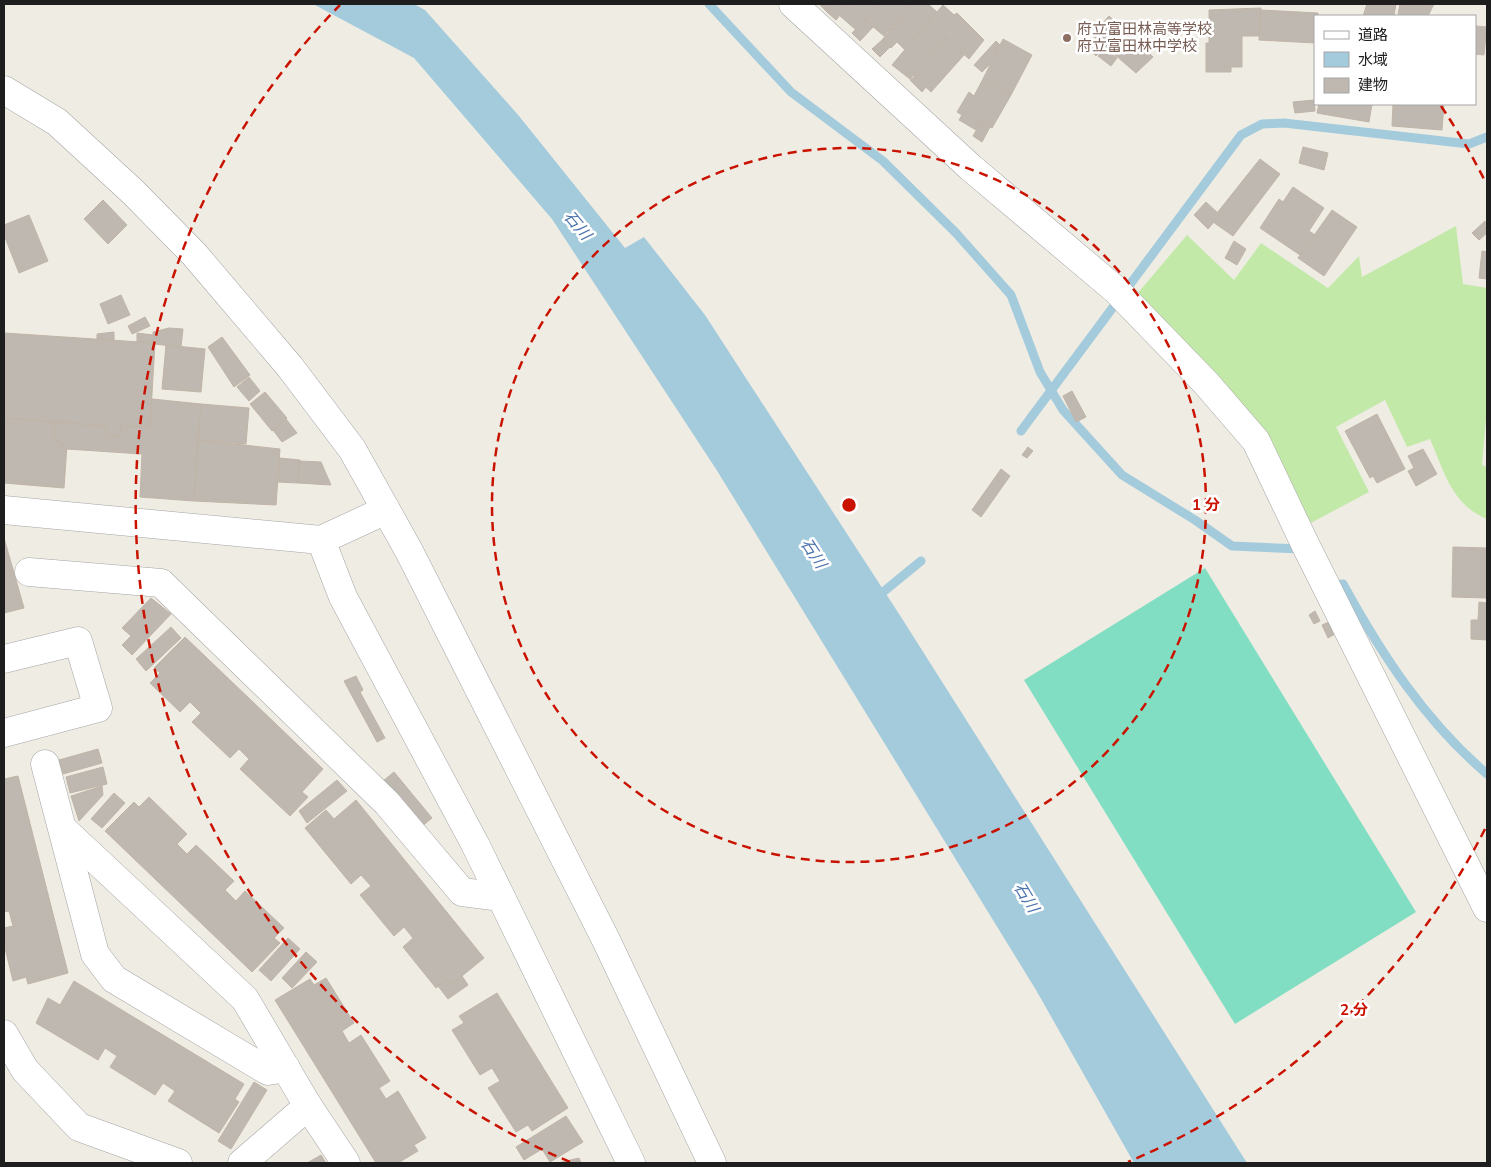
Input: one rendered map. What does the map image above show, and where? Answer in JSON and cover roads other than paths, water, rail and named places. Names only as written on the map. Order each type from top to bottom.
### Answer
[{"type":"street","points":[[793,4],[970,167],[1124,298],[1206,384],[1256,441],[1326,586],[1487,908]]},
{"type":"street","points":[[4,90],[57,122],[133,192],[194,254],[290,368],[352,449],[409,551],[602,931],[712,1163]]},
{"type":"street","points":[[4,510],[321,540],[386,510]]},
{"type":"street","points":[[321,540],[343,597],[501,897],[630,1163]]},
{"type":"street","points":[[29,572],[161,583],[387,803],[462,892],[501,897]]},
{"type":"street","points":[[4,659],[78,641],[98,708],[4,733]]},
{"type":"street","points":[[45,764],[64,830],[95,954],[114,979],[268,1071],[286,1068]]},
{"type":"street","points":[[64,830],[245,999],[308,1106],[346,1163]]},
{"type":"street","points":[[4,1034],[25,1070],[79,1127],[178,1163]]},
{"type":"street","points":[[242,1163],[308,1106]]},
{"type":"water","name":"石川","points":[[313,4],[414,4],[425,10],[519,116],[625,248],[644,237],[705,315],[901,617],[1247,1163],[1134,1163],[1036,990],[716,469],[552,219],[414,58]]},
{"type":"waterway","points":[[709,4],[791,92],[883,161],[956,233],[1011,295],[1040,372],[1063,410],[1122,475],[1195,520],[1232,546],[1301,549]]},
{"type":"waterway","points":[[1021,431],[1241,135],[1262,124],[1284,123],[1469,144],[1487,137]]},
{"type":"waterway","points":[[877,597],[921,561]]},
{"type":"waterway","points":[[1331,585],[1343,584],[1373,636],[1406,686],[1444,732],[1487,774]]},
{"type":"place","name":"府立富田林高等学校 府立富田林中学校","points":[[1067,38]]}]
